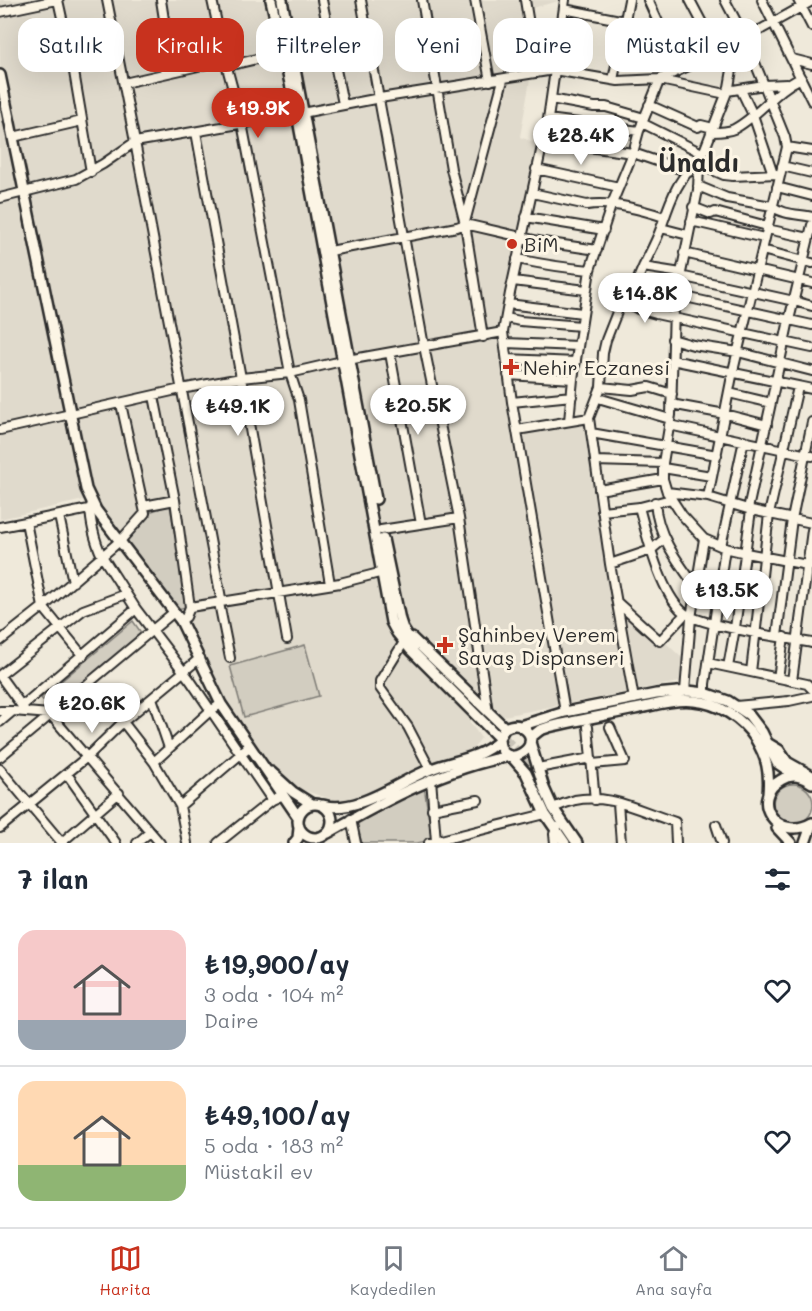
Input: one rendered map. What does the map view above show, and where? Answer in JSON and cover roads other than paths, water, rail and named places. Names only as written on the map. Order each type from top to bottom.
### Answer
[{"type":"main road","points":[[272,0],[275,18]]},
{"type":"main road","points":[[282,0],[300,113],[392,622],[404,642],[499,740],[504,753],[511,756],[526,772],[559,825],[577,843]]},
{"type":"main road","points":[[288,72],[300,113],[330,251],[346,361],[400,620],[403,629],[419,653]]},
{"type":"main road","points":[[0,75],[90,506],[121,540],[181,621],[221,704],[283,795],[307,840],[322,837],[430,774],[522,755],[529,747],[530,740],[540,730],[661,704],[696,701],[727,712],[746,726],[756,741],[770,773],[768,812],[791,837],[793,843]]},
{"type":"main road","points":[[400,620],[405,630],[423,650],[505,728]]},
{"type":"main road","points":[[397,633],[492,725]]},
{"type":"main road","points":[[257,757],[293,792],[312,804],[333,808],[366,800],[480,755],[489,750],[499,740],[505,728],[510,726],[520,726],[565,712],[685,691],[705,693],[736,706],[753,720],[777,763],[796,776],[812,783]]},
{"type":"main road","points":[[520,726],[528,732],[549,811]]},
{"type":"main road","points":[[767,742],[779,750],[787,762],[812,776]]},
{"type":"main road","points":[[770,773],[762,795],[762,809],[769,822],[793,843]]},
{"type":"main road","points":[[768,794],[778,781],[796,776]]},
{"type":"main road","points":[[294,843],[298,838],[303,808],[312,804]]},
{"type":"main road","points":[[323,805],[332,818],[328,832]]},
{"type":"main road","points":[[779,826],[796,830],[812,823]]},
{"type":"main road","points":[[805,843],[812,823]]},
{"type":"main road","points":[[559,825],[565,843]]},
{"type":"street","points":[[0,12],[58,0],[91,172]]},
{"type":"street","points":[[107,0],[221,598],[219,603],[230,658]]},
{"type":"street","points":[[160,0],[163,18]]},
{"type":"street","points":[[212,0],[216,18]]},
{"type":"street","points":[[322,0],[343,104]]},
{"type":"street","points":[[361,0],[406,237],[424,346],[459,518],[488,712]]},
{"type":"street","points":[[422,0],[452,169],[465,224],[483,337]]},
{"type":"street","points":[[475,0],[490,81]]},
{"type":"street","points":[[525,0],[537,73]]},
{"type":"street","points":[[626,18],[629,0]]},
{"type":"street","points":[[648,0],[656,18]]},
{"type":"street","points":[[690,0],[701,18]]},
{"type":"street","points":[[725,0],[734,18]]},
{"type":"street","points":[[762,0],[812,101]]},
{"type":"street","points":[[761,29],[800,3],[812,1]]},
{"type":"street","points":[[800,3],[812,27]]},
{"type":"street","points":[[565,4],[614,18]]},
{"type":"street","points":[[792,59],[812,64]]},
{"type":"street","points":[[124,83],[168,72]]},
{"type":"street","points":[[228,72],[242,123],[290,373],[298,400],[330,584]]},
{"type":"street","points":[[0,198],[23,190],[76,179],[91,172],[135,142],[343,104],[543,72]]},
{"type":"street","points":[[554,72],[548,119],[503,332],[512,402],[565,712]]},
{"type":"street","points":[[566,72],[613,80],[660,80],[727,92],[802,80],[812,85]]},
{"type":"street","points":[[613,80],[615,72]]},
{"type":"street","points":[[569,421],[582,313],[590,270],[649,105],[660,80],[676,72]]},
{"type":"street","points":[[732,72],[727,92],[699,164],[698,186],[676,295],[672,339],[672,394],[663,479],[669,495],[682,515],[704,539],[746,554],[809,566]]},
{"type":"street","points":[[708,497],[733,372],[777,187],[778,171],[787,147],[759,72]]},
{"type":"street","points":[[465,224],[503,80]]},
{"type":"street","points":[[649,105],[698,127],[702,125],[712,130],[732,130],[771,100],[787,84]]},
{"type":"street","points":[[741,90],[778,171]]},
{"type":"street","points":[[551,99],[606,107],[702,153]]},
{"type":"street","points":[[548,119],[642,124]]},
{"type":"street","points":[[13,137],[82,121]]},
{"type":"street","points":[[195,132],[287,639]]},
{"type":"street","points":[[543,141],[633,153],[689,172]]},
{"type":"street","points":[[787,147],[812,151]]},
{"type":"street","points":[[699,164],[724,175],[733,176],[778,171],[812,173]]},
{"type":"street","points":[[634,699],[610,564],[589,418],[601,387],[606,340],[625,292],[636,285],[672,197],[689,172],[699,164]]},
{"type":"street","points":[[536,169],[619,187]]},
{"type":"street","points":[[698,186],[727,198],[772,206],[795,215],[812,217]]},
{"type":"street","points":[[777,187],[812,196]]},
{"type":"street","points":[[532,194],[587,205],[595,203],[626,206],[664,217]]},
{"type":"street","points":[[693,207],[711,214],[715,212],[810,240]]},
{"type":"street","points":[[526,217],[604,230]]},
{"type":"street","points":[[691,221],[765,238]]},
{"type":"street","points":[[330,251],[457,228],[465,224],[597,250]]},
{"type":"street","points":[[728,667],[746,554],[750,510],[789,320],[799,280],[808,262],[812,225]]},
{"type":"street","points":[[661,228],[688,235]]},
{"type":"street","points":[[762,250],[808,262]]},
{"type":"street","points":[[684,254],[812,283]]},
{"type":"street","points":[[518,259],[590,270]]},
{"type":"street","points":[[643,267],[752,290],[812,306]]},
{"type":"street","points":[[513,281],[586,290]]},
{"type":"street","points":[[636,285],[670,296],[676,295],[812,326]]},
{"type":"street","points":[[622,302],[638,309],[785,340],[812,348]]},
{"type":"street","points":[[508,304],[582,313]]},
{"type":"street","points":[[506,318],[526,322],[581,326]]},
{"type":"street","points":[[0,430],[181,389],[241,378],[290,373],[503,332]]},
{"type":"street","points":[[672,339],[693,345],[738,352],[812,371]]},
{"type":"street","points":[[506,344],[578,346]]},
{"type":"street","points":[[390,353],[421,524]]},
{"type":"street","points":[[507,359],[576,362]]},
{"type":"street","points":[[672,360],[812,389]]},
{"type":"street","points":[[508,375],[573,379]]},
{"type":"street","points":[[601,387],[632,390],[649,387],[672,394]]},
{"type":"street","points":[[751,672],[770,514],[798,387]]},
{"type":"street","points":[[729,393],[771,403]]},
{"type":"street","points":[[154,396],[175,500],[190,607],[186,617],[181,621]]},
{"type":"street","points":[[512,402],[572,396]]},
{"type":"street","points":[[598,398],[670,422],[808,456]]},
{"type":"street","points":[[0,641],[44,607],[121,540],[145,513],[121,404]]},
{"type":"street","points":[[671,404],[767,425]]},
{"type":"street","points":[[517,430],[589,418]]},
{"type":"street","points":[[778,678],[792,519],[808,456],[812,422]]},
{"type":"street","points":[[591,433],[717,455]]},
{"type":"street","points":[[705,693],[723,547],[744,440]]},
{"type":"street","points":[[595,461],[663,465],[711,476]]},
{"type":"street","points":[[599,490],[663,479]]},
{"type":"street","points":[[602,511],[639,507],[669,495],[708,497],[750,510],[812,523]]},
{"type":"street","points":[[144,506],[175,500]]},
{"type":"street","points":[[655,502],[664,539],[696,587]]},
{"type":"street","points":[[0,527],[59,516],[90,506],[98,549],[102,556],[136,609],[153,629],[272,800]]},
{"type":"street","points":[[639,507],[651,550],[669,594],[688,616],[812,643]]},
{"type":"street","points":[[59,516],[73,582]]},
{"type":"street","points":[[381,530],[459,518]]},
{"type":"street","points":[[26,522],[44,607],[83,656]]},
{"type":"street","points":[[792,681],[812,531]]},
{"type":"street","points":[[610,564],[651,550],[664,539]]},
{"type":"street","points":[[685,691],[688,616],[696,587],[704,539]]},
{"type":"street","points":[[190,607],[330,584],[383,572]]},
{"type":"street","points":[[24,709],[0,676],[88,607],[126,594]]},
{"type":"street","points":[[618,603],[660,641],[688,616]]},
{"type":"street","points":[[24,709],[136,609]]},
{"type":"street","points":[[0,757],[174,612]]},
{"type":"street","points":[[404,642],[380,681],[380,688],[408,726],[430,774],[433,842],[446,841],[549,811],[576,800],[595,800],[631,806],[675,822],[676,843]]},
{"type":"street","points":[[0,828],[87,757],[123,722],[200,658]]},
{"type":"street","points":[[708,663],[812,687]]},
{"type":"street","points":[[736,706],[789,701],[812,696]]},
{"type":"street","points":[[152,698],[169,748]]},
{"type":"street","points":[[154,762],[210,711],[221,704]]},
{"type":"street","points":[[0,711],[24,709],[50,714],[160,843]]},
{"type":"street","points":[[0,722],[13,711]]},
{"type":"street","points":[[123,722],[154,762],[180,806],[188,843]]},
{"type":"street","points":[[588,727],[595,800]]},
{"type":"street","points":[[538,768],[591,761],[625,761],[610,727]]},
{"type":"street","points":[[180,806],[250,746]]},
{"type":"street","points":[[0,769],[62,843],[119,793]]},
{"type":"street","points":[[67,774],[116,843]]},
{"type":"street","points":[[218,843],[272,800],[283,795]]},
{"type":"street","points":[[432,809],[478,800]]},
{"type":"street","points":[[618,803],[621,843]]},
{"type":"street","points":[[351,819],[356,843]]},
{"type":"street","points":[[555,843],[559,825]]},
{"type":"street","points":[[716,825],[722,843]]},
{"type":"street","points":[[137,843],[150,832]]},
{"type":"tunnel","points":[[495,729],[516,750],[533,777]]},
{"type":"tunnel","points":[[540,795],[570,843]]},
{"type":"place","name":"BiM","points":[[512,244]]},
{"type":"place","name":"Nehir Eczanesi","points":[[511,367]]},
{"type":"place","name":"Şahinbey Verem Savaş Dispanseri","points":[[445,645]]},
{"type":"district","name":"Ünaldı","points":[[699,162]]}]
